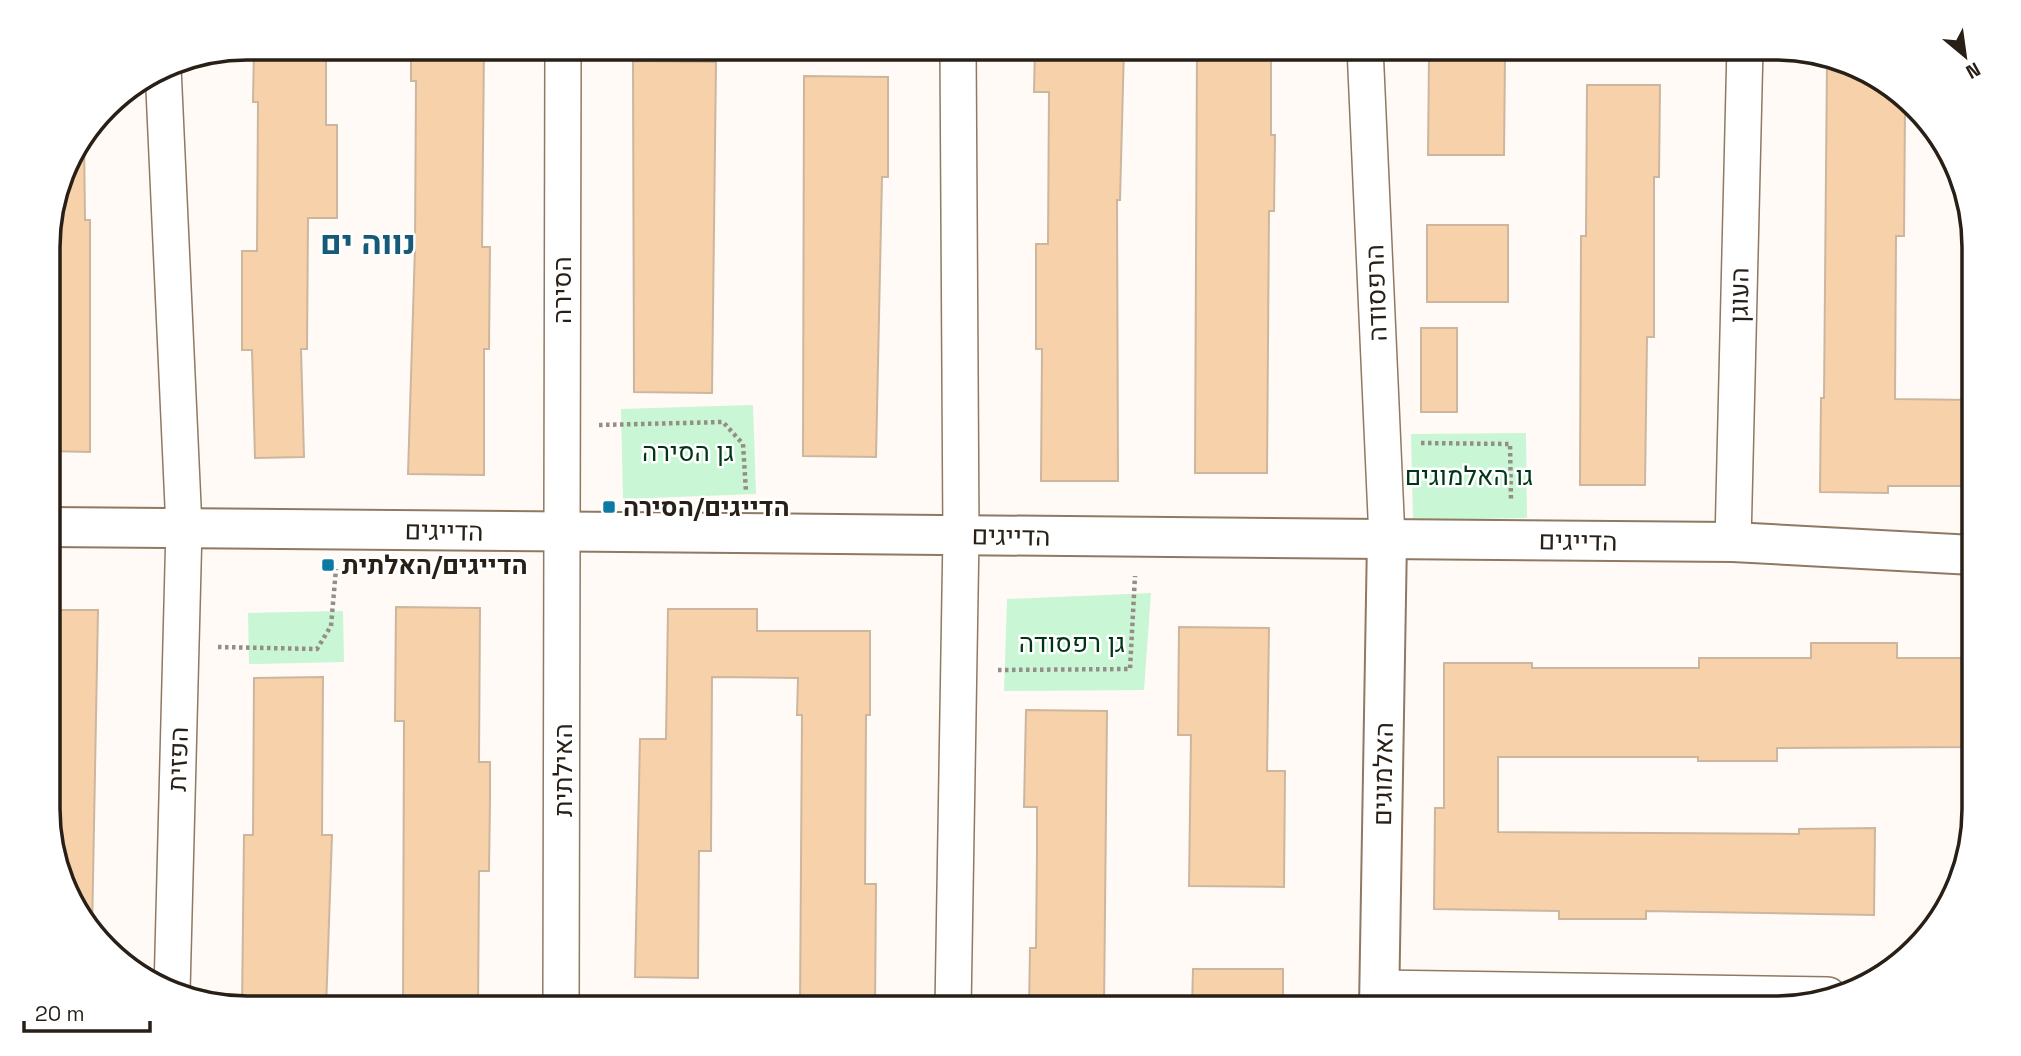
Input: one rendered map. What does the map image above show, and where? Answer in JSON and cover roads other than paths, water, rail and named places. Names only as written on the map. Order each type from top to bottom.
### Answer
[{"type":"street","name":"הסירה","points":[[563,60],[564,532]]},
{"type":"street","points":[[953,996],[961,535],[958,60]]},
{"type":"street","name":"הרפסודה","points":[[1366,60],[1387,539]]},
{"type":"street","name":"העוגן","points":[[1733,542],[1745,60]]},
{"type":"street","points":[[164,80],[184,528]]},
{"type":"street","name":"הדייגים","points":[[60,527],[1733,542],[1962,554]]},
{"type":"street","name":"הפזית","points":[[172,981],[184,528]]},
{"type":"street","name":"האילתית","points":[[561,996],[564,532]]},
{"type":"street","name":"האלמוגים","points":[[1379,996],[1387,539]]},
{"type":"street","points":[[1678,996],[1792,995]]},
{"type":"place","name":"הדייגים/הסירה","points":[[609,507]]},
{"type":"place","name":"הדייגים/האלתית","points":[[328,565]]},
{"type":"district","name":"נווה ים","points":[[368,242]]},
{"type":"park label","name":"גן הסירה","points":[[688,452]]},
{"type":"park label","name":"גו האלמוגים","points":[[1469,476]]},
{"type":"park label","name":"גן רפסודה","points":[[1072,643]]}]
